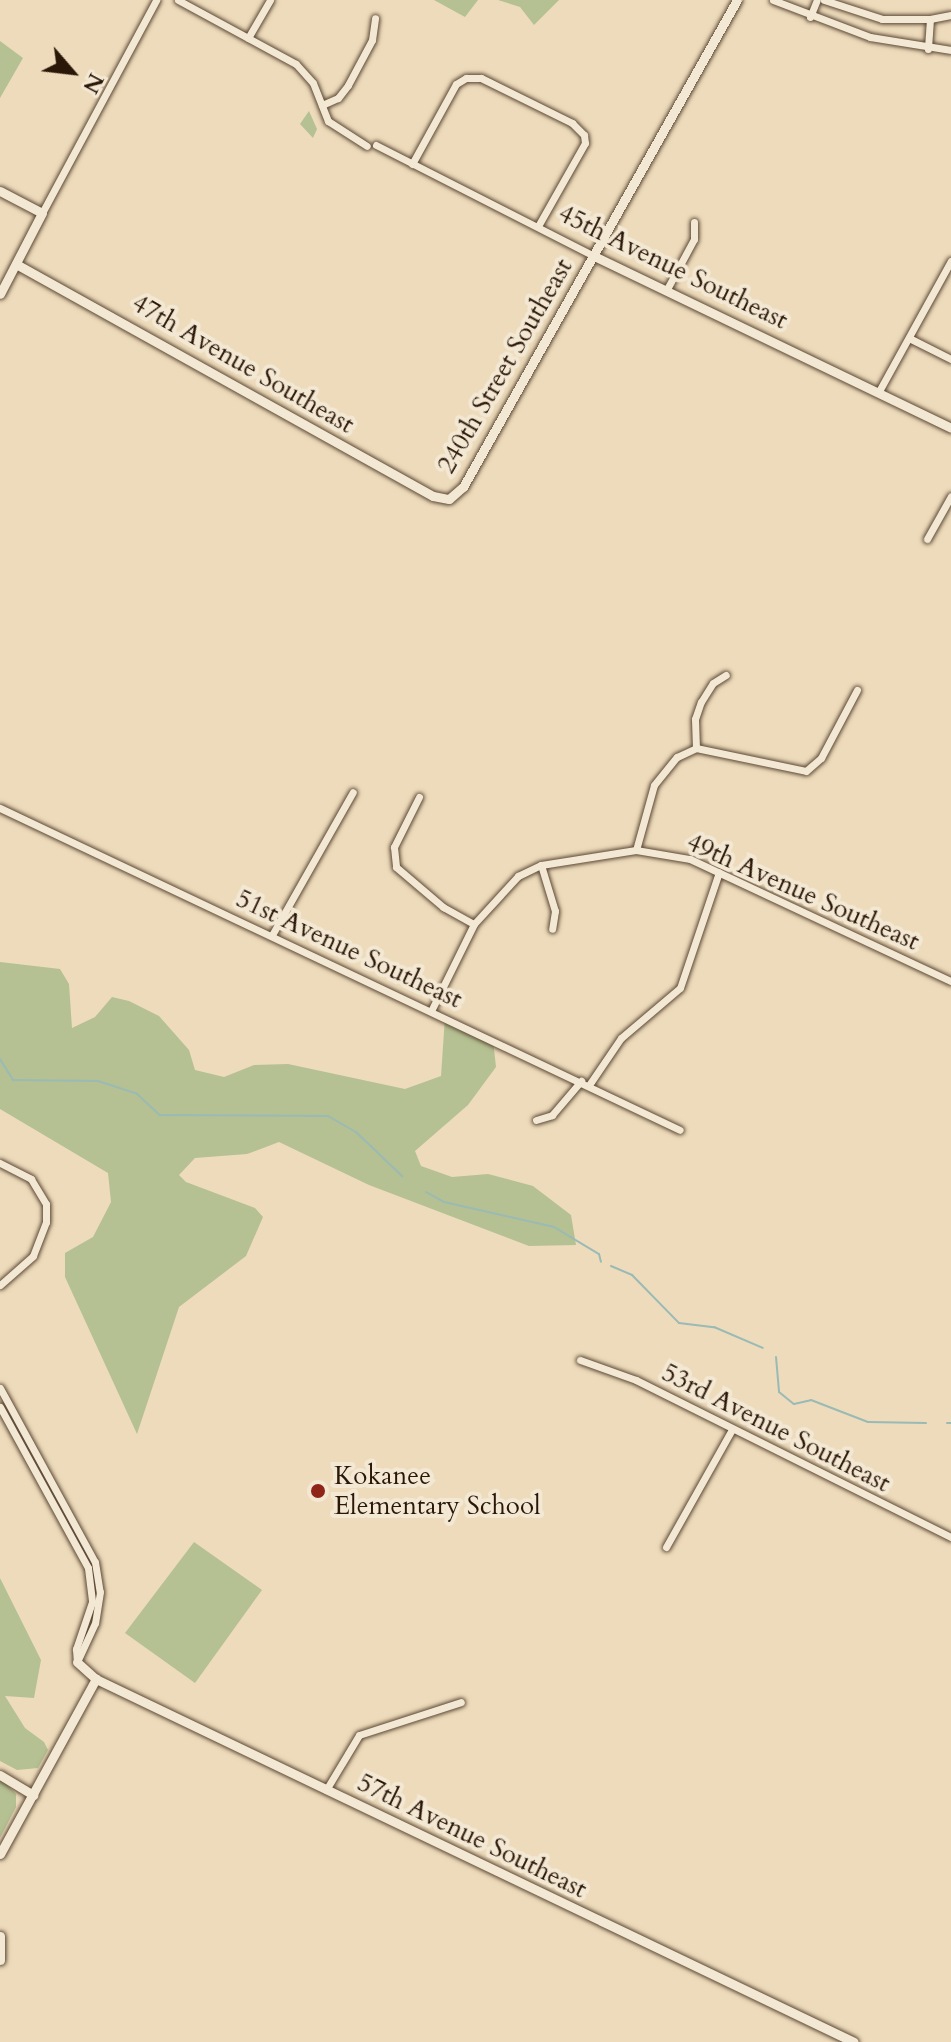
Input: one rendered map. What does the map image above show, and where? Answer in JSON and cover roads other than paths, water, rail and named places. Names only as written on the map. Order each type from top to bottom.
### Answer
[{"type":"street","points":[[0,294],[156,0]]},
{"type":"street","name":"45th Avenue Southeast","points":[[178,0],[296,64],[313,83],[336,130],[412,164],[594,256],[951,428]]},
{"type":"street","points":[[248,38],[270,0]]},
{"type":"street","name":"240th Street Southeast","points":[[449,499],[463,487],[737,0]]},
{"type":"street","points":[[773,0],[810,17],[928,49],[951,50]]},
{"type":"street","points":[[810,17],[817,0]]},
{"type":"street","points":[[824,0],[882,19],[930,19],[951,15]]},
{"type":"street","points":[[322,105],[338,98],[348,85],[372,40],[375,18]]},
{"type":"street","points":[[928,49],[930,19]]},
{"type":"street","points":[[412,164],[456,84],[466,78],[481,78],[572,123],[584,135],[585,143],[538,226]]},
{"type":"street","points":[[0,191],[42,213]]},
{"type":"street","points":[[666,291],[694,239],[694,222]]},
{"type":"street","points":[[878,393],[951,261]]},
{"type":"street","name":"47th Avenue Southeast","points":[[16,264],[433,496],[449,499]]},
{"type":"street","points":[[909,338],[951,359]]},
{"type":"street","points":[[927,539],[951,496]]},
{"type":"street","points":[[696,748],[695,719],[701,702],[713,683],[726,675]]},
{"type":"street","points":[[636,850],[654,785],[677,757],[696,748],[806,771],[821,758],[857,690]]},
{"type":"street","points":[[272,935],[353,792]]},
{"type":"street","points":[[419,797],[394,847],[396,867],[443,907],[474,924]]},
{"type":"street","name":"51st Avenue Southeast","points":[[0,808],[432,1009],[680,1130]]},
{"type":"street","name":"49th Avenue Southeast","points":[[541,865],[636,850],[667,853],[719,872],[951,981]]},
{"type":"street","points":[[432,1009],[474,924],[500,890],[541,865],[555,911],[552,929]]},
{"type":"street","points":[[589,1085],[621,1038],[680,988],[719,872]]},
{"type":"street","points":[[536,1120],[552,1115],[581,1081]]},
{"type":"street","points":[[0,1163],[31,1179],[46,1204],[46,1222],[33,1256],[0,1285]]},
{"type":"street","name":"53rd Avenue Southeast","points":[[580,1360],[636,1380],[731,1431],[951,1537]]},
{"type":"street","name":"57th Avenue Southeast","points":[[0,1388],[49,1486]]},
{"type":"street","name":"57th Avenue Southeast","points":[[0,1407],[95,1562],[100,1592],[95,1623],[77,1662],[96,1679],[854,2042]]},
{"type":"street","points":[[7,1419],[15,1415]]},
{"type":"street","points":[[666,1547],[731,1431]]},
{"type":"street","points":[[0,1854],[96,1679]]},
{"type":"street","points":[[326,1790],[359,1735],[461,1702]]},
{"type":"street","points":[[0,1775],[33,1795]]},
{"type":"street","points":[[0,1936],[0,1960]]},
{"type":"waterway","points":[[0,1059],[13,1080],[98,1081],[136,1093],[160,1115],[328,1116],[356,1132],[402,1176]]},
{"type":"waterway","points":[[426,1192],[444,1202],[554,1227],[599,1254],[601,1262]]},
{"type":"waterway","points":[[611,1266],[632,1275],[679,1323],[714,1327],[763,1348]]},
{"type":"waterway","points":[[776,1357],[779,1392],[794,1404],[811,1400],[868,1422],[926,1423]]},
{"type":"place","name":"Kokanee Elementary School","points":[[318,1491]]}]
